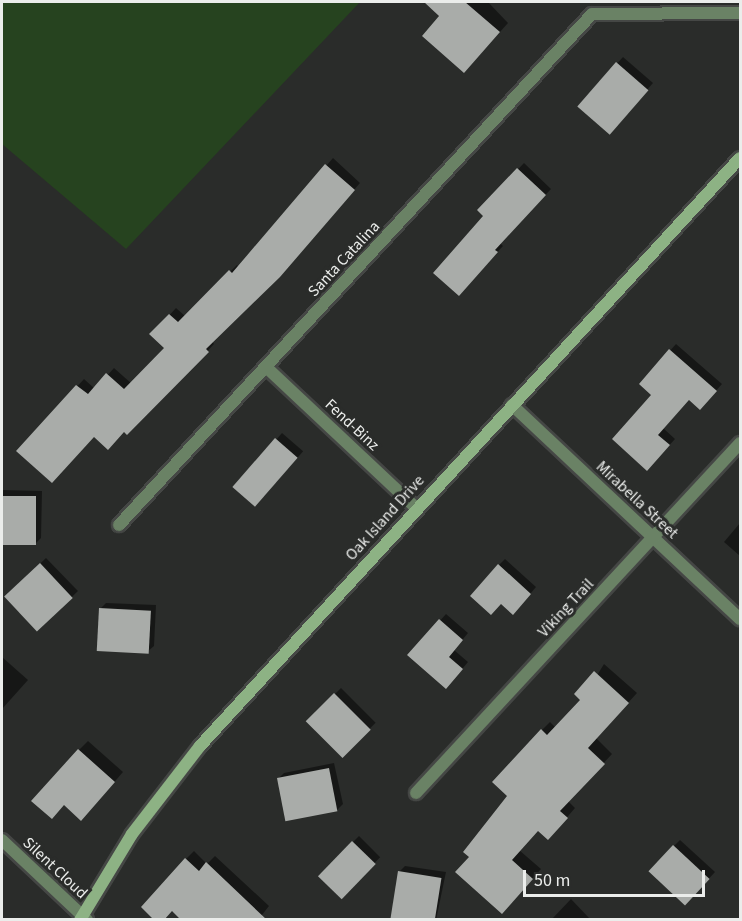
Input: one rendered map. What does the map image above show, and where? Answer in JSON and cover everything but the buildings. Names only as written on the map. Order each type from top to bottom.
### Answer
[{"type":"street","name":"Santa Catalina","points":[[119,525],[592,14],[741,13]]},
{"type":"street","name":"Oak Island Drive","points":[[83,918],[132,834],[187,762],[416,508],[741,159]]},
{"type":"street","name":"Fend-Binz","points":[[266,367],[416,508]]},
{"type":"street","name":"Mirabella Street","points":[[512,405],[741,619]]},
{"type":"street","name":"Viking Trail","points":[[416,794],[741,443]]},
{"type":"street","name":"Silent Cloud","points":[[2,840],[83,918]]},
{"type":"green space","points":[[2,2],[360,2],[126,249],[2,144]]}]
